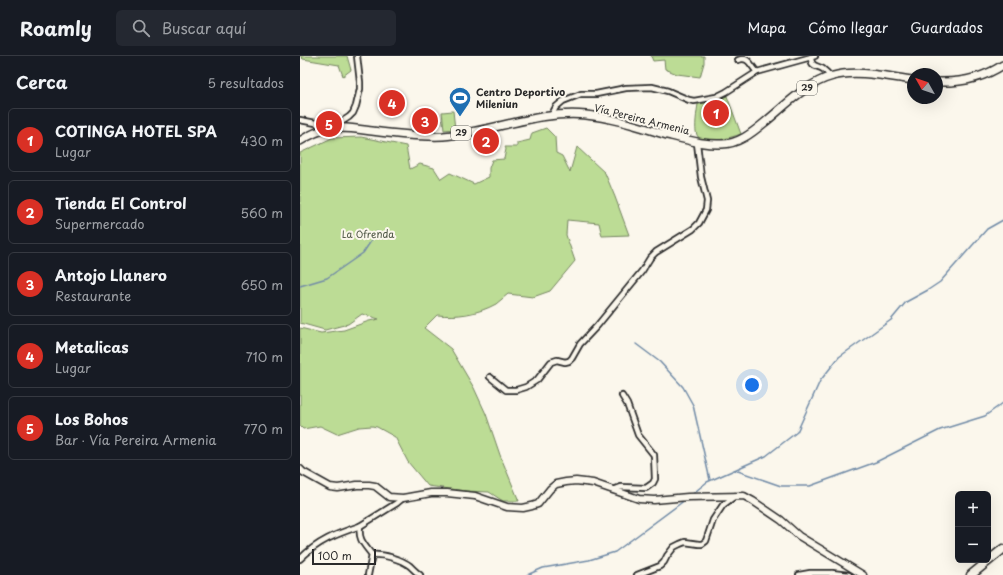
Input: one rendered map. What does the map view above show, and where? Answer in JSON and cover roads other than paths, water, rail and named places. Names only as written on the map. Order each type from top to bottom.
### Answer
[{"type":"highway","points":[[971,575],[1003,549]]},
{"type":"main road","points":[[943,82],[959,82],[974,79],[1003,65]]},
{"type":"main road","name":"Vía Pereira Armenia","points":[[300,141],[328,129],[346,128],[422,136],[444,136],[551,116],[577,114],[601,117],[697,143],[723,144],[735,142],[744,138],[809,87],[830,77],[857,73],[907,79]]},
{"type":"street","points":[[300,120],[322,124],[328,129],[349,117],[353,113],[360,89],[356,56]]},
{"type":"street","points":[[551,116],[556,107],[563,101],[581,94],[596,94],[626,88],[652,87],[668,91],[694,101],[716,97],[757,72],[813,57],[812,63],[826,71],[830,77]]},
{"type":"street","points":[[738,60],[747,60],[757,72]]},
{"type":"street","points":[[490,376],[506,390],[516,390],[526,387],[537,380],[551,362],[557,360],[565,362],[569,361],[580,344],[597,326],[642,271],[650,258],[656,252],[699,223],[706,210],[707,201],[701,178],[697,143]]},
{"type":"street","points":[[612,490],[620,488],[646,488],[654,484],[655,479],[654,455],[638,435],[627,404],[622,396]]},
{"type":"street","points":[[300,469],[330,487],[338,488],[369,485],[375,486],[389,497],[403,498],[432,492],[447,492],[474,496],[507,507],[523,508],[538,504],[556,484],[576,481],[592,483],[639,499],[654,500],[688,497],[744,496],[781,520],[799,536],[863,575]]},
{"type":"street","points":[[637,575],[660,566],[674,547],[680,544],[685,542],[702,544],[706,541],[713,520],[723,505],[735,496]]},
{"type":"street","points":[[300,559],[315,545],[334,535],[360,526],[403,498]]},
{"type":"street","points":[[360,526],[360,538],[372,555],[368,575]]},
{"type":"street","points":[[372,555],[378,554],[392,558],[408,565],[420,575]]},
{"type":"street","points":[[799,575],[810,573],[849,575]]},
{"type":"waterway","points":[[691,495],[707,482],[766,456],[797,432],[820,381],[839,357],[891,320],[906,302],[940,282],[987,229],[1003,220]]},
{"type":"waterway","points":[[300,286],[327,278],[363,253],[377,232]]},
{"type":"waterway","points":[[636,344],[660,362],[683,387],[693,405],[710,480]]},
{"type":"waterway","points":[[735,470],[781,486],[810,486],[876,462],[940,430],[985,416],[1003,403]]},
{"type":"waterway","points":[[527,575],[543,568],[589,560],[615,552],[685,500]]},
{"type":"place","name":"Metalicas","points":[[392,103]]},
{"type":"place","name":"COTINGA HOTEL SPA","points":[[716,113]]},
{"type":"place","name":"Centro Deportivo Mileniun","points":[[460,118]]},
{"type":"place","name":"Antojo Llanero","points":[[425,121]]},
{"type":"place","name":"Los Bohos","points":[[329,124]]},
{"type":"place","name":"Tienda El Control","points":[[486,141]]},
{"type":"park label","name":"La Ofrenda","points":[[368,234]]}]
